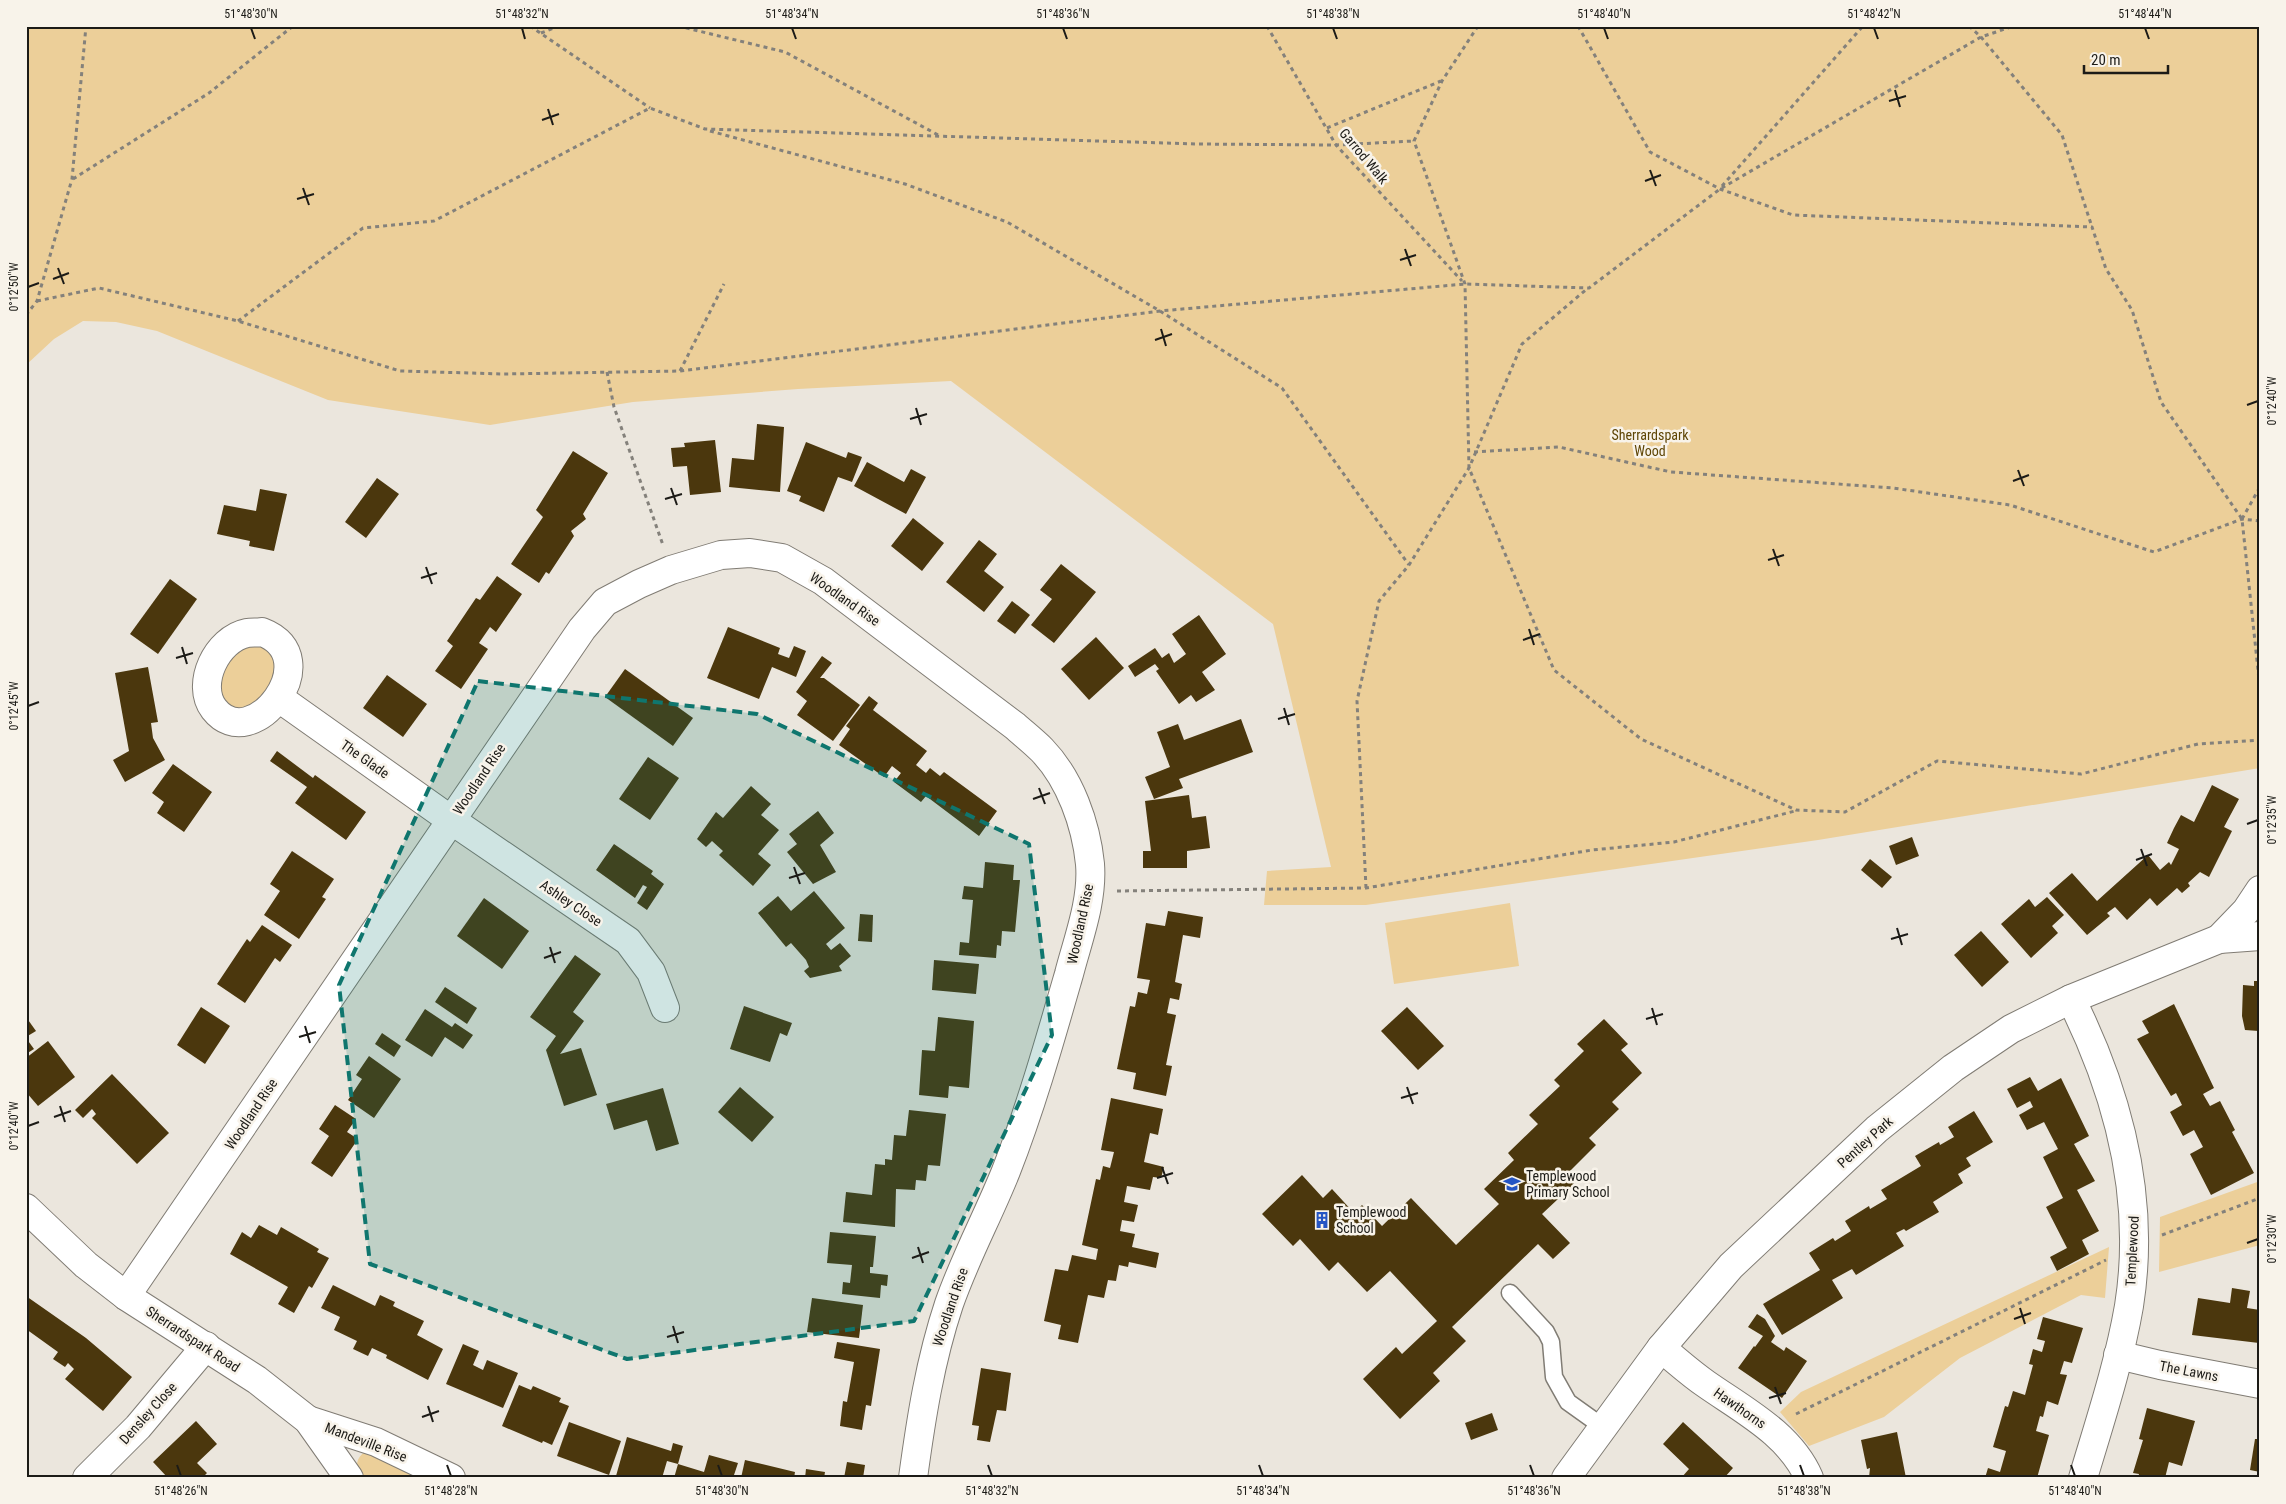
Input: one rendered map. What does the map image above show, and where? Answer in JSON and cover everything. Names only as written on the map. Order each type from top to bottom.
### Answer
[{"type":"street","name":"Woodland Rise","points":[[126,1296],[451,820],[588,622],[605,602],[671,570],[721,555],[750,553],[782,558],[823,581],[1008,720],[1044,751],[1066,783],[1079,813],[1086,838],[1090,865],[1089,892],[1080,932],[1044,1060],[1006,1171],[970,1249],[949,1305],[933,1358],[922,1408],[913,1478]]},
{"type":"street","name":"The Glade","points":[[279,698],[451,820]]},
{"type":"street","name":"Ashley Close","points":[[451,820],[628,942],[651,972],[665,1008]]},
{"type":"street","points":[[2219,939],[2246,911],[2260,890]]},
{"type":"street","name":"Pentley Park","points":[[1566,1478],[1661,1348],[1731,1266],[1877,1129],[1953,1068],[2012,1029],[2071,999],[2219,939],[2260,936]]},
{"type":"street","name":"Templewood","points":[[2071,999],[2103,1070],[2125,1145],[2135,1215],[2129,1306],[2118,1355],[2083,1478]]},
{"type":"street","name":"Sherrardspark Road","points":[[26,1208],[86,1265],[126,1296],[257,1380],[308,1420],[349,1478]]},
{"type":"street","name":"Densley Close","points":[[86,1478],[138,1427],[206,1346]]},
{"type":"street","name":"Hawthorns","points":[[1661,1348],[1704,1382],[1769,1428],[1804,1467],[1809,1478]]},
{"type":"street","name":"The Lawns","points":[[2118,1355],[2260,1384]]},
{"type":"street","name":"Mandeville Rise","points":[[308,1420],[376,1442],[451,1478]]},
{"type":"lane","points":[[1510,1293],[1546,1332],[1551,1342],[1554,1377],[1568,1402],[1603,1427]]},
{"type":"path","points":[[26,315],[37,301],[72,179],[86,26]]},
{"type":"path","points":[[72,179],[209,93],[293,26]]},
{"type":"path","points":[[530,26],[650,108],[705,130],[905,184],[1007,222],[1160,311],[1282,388],[1409,565]]},
{"type":"path","points":[[540,33],[559,26]]},
{"type":"path","points":[[678,26],[785,52],[942,136]]},
{"type":"path","name":"Garrod Walk","points":[[1267,26],[1336,145],[1464,284]]},
{"type":"path","points":[[1478,26],[1442,81],[1414,141],[1464,284],[1469,468],[1554,670],[1641,739],[1796,810]]},
{"type":"path","points":[[1578,26],[1650,152],[1720,189],[1793,215],[2092,227]]},
{"type":"path","points":[[1720,189],[1863,26]]},
{"type":"path","points":[[1968,26],[1981,38],[2062,135],[2106,269],[2132,310],[2161,402],[2242,519],[2260,689]]},
{"type":"path","points":[[1366,888],[1357,701],[1379,601],[1409,565],[1469,468],[1474,452],[1522,344],[1589,288],[1720,189],[1981,38],[2014,26]]},
{"type":"path","points":[[1327,128],[1442,81]]},
{"type":"path","points":[[238,321],[363,228],[434,221],[650,108]]},
{"type":"path","points":[[705,130],[1196,144],[1336,145],[1414,141]]},
{"type":"path","points":[[680,371],[724,284]]},
{"type":"path","points":[[37,301],[99,288],[238,321],[400,371],[504,374],[680,371],[1160,311],[1464,284],[1589,288]]},
{"type":"path","points":[[607,372],[614,407],[671,570]]},
{"type":"path","points":[[1474,452],[1560,447],[1671,472],[1893,488],[2010,506],[2154,552],[2242,519],[2260,521]]},
{"type":"path","points":[[2242,519],[2260,487]]},
{"type":"path","points":[[1089,892],[1366,888],[1592,850],[1674,842],[1796,810],[1845,812],[1937,761],[2081,774],[2198,744],[2260,740]]},
{"type":"path","points":[[1769,1428],[2133,1247],[2260,1198]]},
{"type":"highlighted area","points":[[478,681],[757,714],[1029,844],[1052,1035],[914,1321],[627,1359],[370,1264],[339,985]]},
{"type":"green space","name":"Sherrardspark Wood","points":[[26,26],[2260,26],[2260,768],[1818,840],[1366,905],[1264,905],[1267,871],[1331,867],[1273,624],[951,381],[798,389],[633,402],[490,425],[328,400],[157,331],[116,322],[83,321],[54,339],[26,365]]},
{"type":"green space","points":[[253,640],[279,653],[273,690],[246,712],[224,709],[217,682],[218,666],[222,660]]},
{"type":"green space","points":[[1510,903],[1519,966],[1394,984],[1385,923]]},
{"type":"green space","points":[[2260,1181],[2260,1245],[2159,1272],[2160,1217]]},
{"type":"green space","points":[[2109,1247],[2105,1298],[2081,1295],[1960,1358],[1884,1417],[1809,1446],[1780,1412],[1801,1392]]},
{"type":"green space","points":[[366,1451],[429,1478],[361,1478],[357,1463]]},
{"type":"building","points":[[757,424],[784,427],[780,492],[729,487],[732,458],[754,460]]},
{"type":"building","points":[[715,440],[721,492],[690,495],[687,466],[673,467],[671,448],[685,447],[684,443]]},
{"type":"building","points":[[806,442],[846,458],[848,452],[862,457],[852,482],[838,477],[824,512],[799,501],[801,496],[787,491]]},
{"type":"building","points":[[573,451],[608,473],[583,514],[586,519],[571,531],[574,536],[549,574],[546,572],[539,583],[511,564],[543,517],[536,510]]},
{"type":"building","points":[[867,462],[904,482],[911,469],[926,477],[906,514],[854,486]]},
{"type":"building","points":[[377,478],[399,494],[366,538],[345,522]]},
{"type":"building","points":[[260,489],[287,494],[274,551],[249,546],[250,541],[217,534],[224,505],[256,511]]},
{"type":"building","points":[[913,518],[944,543],[922,571],[891,546]]},
{"type":"building","points":[[979,540],[997,554],[984,571],[1004,587],[984,612],[946,582]]},
{"type":"building","points":[[1061,564],[1096,592],[1054,643],[1031,625],[1052,599],[1040,590]]},
{"type":"building","points":[[497,576],[522,594],[496,632],[490,627],[479,643],[488,649],[461,689],[435,671],[453,646],[447,641],[476,598],[480,600]]},
{"type":"building","points":[[170,579],[197,599],[158,654],[130,634]]},
{"type":"building","points":[[1012,601],[1030,615],[1015,634],[997,621]]},
{"type":"building","points":[[1199,615],[1226,654],[1202,672],[1215,690],[1196,702],[1191,695],[1179,704],[1156,671],[1159,669],[1155,664],[1135,677],[1128,666],[1155,648],[1162,658],[1169,653],[1174,663],[1186,654],[1172,634]]},
{"type":"building","points":[[728,627],[780,648],[778,654],[789,658],[794,646],[806,651],[796,677],[772,667],[759,699],[707,678]]},
{"type":"building","points":[[1096,637],[1124,668],[1089,700],[1061,669]]},
{"type":"building","points":[[822,656],[832,663],[820,678],[824,678],[860,705],[833,741],[797,715],[807,701],[796,692]]},
{"type":"building","points":[[148,667],[158,722],[151,723],[153,738],[165,760],[125,782],[113,760],[129,751],[115,673]]},
{"type":"building","points":[[625,669],[693,718],[673,746],[605,697]]},
{"type":"building","points":[[387,675],[427,704],[403,737],[363,708]]},
{"type":"building","points":[[869,696],[878,703],[873,710],[927,751],[916,765],[926,773],[930,768],[940,776],[944,772],[997,811],[979,836],[926,796],[921,802],[894,782],[901,773],[892,766],[884,777],[839,745],[850,729],[846,726]]},
{"type":"building","points":[[1241,719],[1253,752],[1179,779],[1183,788],[1154,799],[1145,777],[1170,767],[1157,732],[1178,724],[1184,740]]},
{"type":"building","points":[[277,751],[313,778],[315,775],[366,812],[346,840],[295,803],[307,787],[270,761]]},
{"type":"building","points":[[648,757],[679,778],[650,820],[619,799]]},
{"type":"building","points":[[173,764],[212,792],[184,832],[157,813],[164,802],[152,793]]},
{"type":"building","points":[[2212,785],[2239,799],[2224,827],[2232,831],[2209,877],[2200,872],[2188,883],[2190,886],[2182,893],[2177,888],[2157,906],[2150,898],[2127,920],[2115,907],[2107,913],[2110,916],[2087,935],[2049,893],[2072,873],[2097,901],[2148,855],[2160,870],[2169,862],[2171,865],[2179,849],[2167,843],[2174,828],[2181,815],[2194,822]]},
{"type":"building","points":[[751,786],[771,804],[761,815],[779,830],[758,854],[771,865],[753,886],[719,855],[723,851],[712,841],[706,847],[697,839],[716,812],[723,818]]},
{"type":"building","points":[[1189,795],[1192,818],[1206,816],[1210,848],[1187,851],[1187,868],[1143,868],[1143,851],[1151,851],[1145,801]]},
{"type":"building","points":[[818,811],[834,833],[820,845],[836,872],[813,884],[787,852],[797,844],[789,834]]},
{"type":"building","points":[[1912,837],[1919,856],[1896,865],[1889,846]]},
{"type":"building","points":[[614,844],[653,871],[651,874],[664,884],[647,910],[637,903],[647,887],[643,885],[635,898],[596,870]]},
{"type":"building","points":[[292,851],[334,879],[322,897],[326,899],[299,939],[264,915],[280,891],[270,884]]},
{"type":"building","points":[[1870,859],[1892,877],[1882,888],[1861,870]]},
{"type":"building","points":[[985,862],[1014,865],[1013,880],[1020,880],[1015,932],[1002,931],[1001,946],[997,945],[996,958],[959,955],[960,942],[969,943],[973,900],[962,899],[964,886],[983,888]]},
{"type":"building","points":[[814,891],[845,928],[826,944],[831,950],[840,943],[851,956],[839,966],[842,971],[810,978],[804,971],[809,967],[806,960],[791,943],[786,947],[758,913],[778,896],[791,911]]},
{"type":"building","points":[[2047,897],[2064,915],[2052,926],[2058,933],[2031,958],[2001,924],[2029,899],[2035,907]]},
{"type":"building","points":[[484,898],[529,931],[502,969],[457,936]]},
{"type":"building","points":[[1168,911],[1203,917],[1200,938],[1183,935],[1175,982],[1182,984],[1179,1000],[1170,998],[1167,1013],[1176,1015],[1166,1065],[1172,1066],[1166,1096],[1133,1089],[1136,1073],[1117,1069],[1130,1006],[1135,1007],[1138,992],[1147,994],[1150,980],[1137,978],[1146,923],[1165,926]]},
{"type":"building","points":[[860,914],[873,915],[872,942],[858,941]]},
{"type":"building","points":[[262,925],[292,945],[280,962],[275,958],[245,1003],[217,984],[247,939],[250,942]]},
{"type":"building","points":[[1981,931],[2009,962],[1982,987],[1954,955]]},
{"type":"building","points":[[575,955],[601,974],[573,1012],[584,1021],[560,1054],[581,1048],[597,1095],[564,1106],[546,1050],[556,1036],[530,1017]]},
{"type":"building","points":[[934,960],[979,964],[976,994],[932,990]]},
{"type":"building","points":[[2254,981],[2260,981],[2259,1031],[2245,1030],[2242,1016],[2243,985],[2254,986]]},
{"type":"building","points":[[445,987],[477,1008],[467,1024],[435,1002]]},
{"type":"building","points":[[2174,1004],[2214,1088],[2203,1094],[2210,1106],[2220,1101],[2235,1130],[2232,1132],[2254,1173],[2211,1195],[2190,1154],[2203,1147],[2194,1130],[2183,1136],[2170,1112],[2182,1105],[2176,1093],[2171,1096],[2137,1039],[2149,1033],[2142,1021]]},
{"type":"building","points":[[744,1006],[792,1023],[787,1036],[780,1033],[770,1062],[730,1049]]},
{"type":"building","points":[[201,1007],[230,1026],[205,1064],[177,1045]]},
{"type":"building","points":[[1407,1007],[1444,1046],[1418,1070],[1381,1031]]},
{"type":"building","points":[[425,1009],[452,1027],[455,1023],[473,1035],[463,1049],[445,1037],[432,1057],[405,1040]]},
{"type":"building","points":[[26,1017],[36,1031],[26,1037]]},
{"type":"building","points":[[938,1017],[974,1021],[969,1088],[949,1086],[948,1098],[919,1095],[922,1050],[935,1051]]},
{"type":"building","name":"Templewood School","points":[[1604,1019],[1628,1044],[1621,1050],[1642,1073],[1612,1102],[1619,1109],[1589,1138],[1596,1145],[1566,1175],[1574,1184],[1542,1214],[1570,1243],[1553,1259],[1538,1244],[1452,1327],[1466,1341],[1433,1373],[1440,1381],[1400,1419],[1363,1379],[1396,1347],[1402,1354],[1437,1321],[1390,1271],[1367,1292],[1338,1262],[1329,1271],[1300,1239],[1293,1246],[1262,1214],[1302,1175],[1323,1198],[1332,1189],[1354,1213],[1362,1205],[1382,1226],[1411,1198],[1456,1245],[1499,1204],[1484,1189],[1514,1160],[1508,1153],[1538,1124],[1529,1115],[1560,1086],[1554,1080],[1584,1051],[1577,1044]]},
{"type":"building","points":[[382,1033],[401,1046],[394,1057],[375,1044]]},
{"type":"building","points":[[26,1038],[34,1049],[26,1054]]},
{"type":"building","points":[[48,1041],[75,1077],[38,1106],[26,1092],[26,1058]]},
{"type":"building","points":[[369,1056],[401,1079],[374,1118],[348,1100],[362,1079],[356,1075]]},
{"type":"building","points":[[112,1074],[169,1133],[137,1164],[92,1118],[96,1114],[92,1109],[83,1118],[75,1110]]},
{"type":"building","points":[[2030,1077],[2038,1091],[2061,1078],[2089,1136],[2074,1144],[2095,1181],[2077,1190],[2099,1231],[2082,1240],[2089,1254],[2057,1271],[2050,1257],[2067,1248],[2046,1207],[2063,1198],[2043,1157],[2058,1149],[2044,1122],[2027,1130],[2019,1115],[2033,1107],[2030,1101],[2017,1108],[2007,1089]]},
{"type":"building","points":[[740,1087],[774,1117],[752,1142],[718,1112]]},
{"type":"building","points":[[663,1088],[679,1144],[656,1151],[647,1120],[614,1130],[606,1104]]},
{"type":"building","points":[[1111,1098],[1163,1109],[1158,1135],[1150,1133],[1144,1162],[1164,1167],[1161,1178],[1153,1177],[1150,1190],[1127,1186],[1124,1202],[1138,1205],[1134,1222],[1122,1220],[1120,1231],[1135,1234],[1132,1247],[1159,1253],[1156,1268],[1129,1262],[1128,1267],[1119,1265],[1116,1281],[1108,1280],[1104,1298],[1088,1295],[1078,1343],[1058,1339],[1061,1325],[1044,1321],[1055,1269],[1068,1271],[1072,1255],[1096,1260],[1098,1249],[1082,1245],[1096,1179],[1100,1180],[1103,1166],[1110,1168],[1114,1152],[1101,1150]]},
{"type":"building","points":[[335,1105],[356,1119],[347,1132],[358,1139],[332,1177],[311,1163],[329,1136],[319,1129]]},
{"type":"building","points":[[909,1110],[946,1114],[940,1166],[928,1165],[926,1181],[916,1180],[915,1190],[896,1189],[895,1227],[843,1222],[846,1192],[872,1195],[875,1164],[885,1165],[885,1159],[892,1160],[894,1135],[906,1136]]},
{"type":"building","points":[[1974,1111],[1993,1142],[1966,1158],[1971,1166],[1958,1174],[1963,1183],[1933,1202],[1939,1212],[1906,1231],[1904,1229],[1896,1233],[1904,1246],[1856,1275],[1852,1269],[1832,1280],[1843,1298],[1782,1335],[1763,1304],[1820,1270],[1809,1253],[1833,1238],[1835,1241],[1851,1231],[1845,1221],[1869,1206],[1870,1209],[1887,1199],[1881,1190],[1921,1166],[1915,1156],[1939,1142],[1940,1145],[1954,1137],[1948,1127]]},
{"type":"building","points":[[259,1225],[277,1235],[281,1227],[319,1249],[317,1252],[329,1258],[312,1288],[309,1286],[294,1313],[278,1304],[288,1287],[230,1254],[242,1232],[251,1238]]},
{"type":"building","points":[[830,1232],[876,1236],[873,1267],[870,1267],[870,1273],[888,1275],[887,1286],[881,1285],[880,1298],[842,1294],[843,1282],[850,1283],[852,1265],[827,1263]]},
{"type":"building","points":[[333,1285],[375,1306],[380,1295],[395,1302],[393,1306],[424,1321],[417,1335],[443,1349],[428,1380],[386,1358],[387,1355],[372,1348],[368,1356],[353,1349],[357,1341],[334,1330],[340,1317],[321,1308]]},
{"type":"building","points":[[2232,1288],[2250,1291],[2247,1308],[2260,1310],[2259,1343],[2192,1335],[2198,1298],[2230,1303]]},
{"type":"building","points":[[26,1296],[86,1338],[132,1377],[103,1411],[65,1379],[74,1369],[68,1363],[65,1367],[53,1359],[58,1352],[26,1329]]},
{"type":"building","points":[[812,1298],[863,1305],[859,1338],[807,1332]]},
{"type":"building","points":[[1757,1314],[1765,1319],[1775,1336],[1771,1342],[1784,1351],[1786,1347],[1807,1361],[1782,1398],[1738,1368],[1763,1336],[1748,1327]]},
{"type":"building","points":[[2043,1317],[2083,1328],[2072,1363],[2064,1361],[2060,1374],[2067,1375],[2058,1405],[2047,1401],[2043,1417],[2040,1416],[2036,1431],[2049,1435],[2037,1478],[1985,1478],[1988,1468],[2000,1472],[2006,1451],[1993,1447],[2005,1406],[2008,1407],[2013,1391],[2025,1395],[2033,1365],[2029,1364],[2033,1349],[2042,1352],[2045,1341],[2037,1339]]},
{"type":"building","points":[[837,1342],[880,1349],[871,1406],[866,1405],[862,1430],[840,1426],[843,1401],[847,1402],[854,1362],[834,1358]]},
{"type":"building","points":[[463,1344],[479,1351],[473,1365],[483,1370],[487,1360],[518,1373],[503,1408],[446,1384]]},
{"type":"building","points":[[981,1368],[1011,1373],[1006,1411],[997,1410],[990,1442],[977,1440],[979,1426],[972,1425]]},
{"type":"building","points":[[519,1385],[531,1390],[533,1386],[561,1398],[559,1402],[569,1406],[552,1445],[543,1441],[542,1443],[502,1426]]},
{"type":"building","points":[[2147,1408],[2195,1421],[2182,1466],[2169,1462],[2165,1478],[2138,1478],[2139,1474],[2133,1473],[2143,1440],[2139,1439]]},
{"type":"building","points":[[1492,1413],[1498,1430],[1471,1440],[1465,1423]]},
{"type":"building","points":[[196,1421],[217,1444],[197,1463],[207,1473],[202,1478],[168,1478],[153,1462]]},
{"type":"building","points":[[569,1422],[621,1441],[609,1475],[557,1456]]},
{"type":"building","points":[[1683,1422],[1733,1468],[1724,1478],[1682,1477],[1689,1469],[1663,1444]]},
{"type":"building","points":[[1897,1432],[1906,1478],[1869,1478],[1870,1468],[1867,1469],[1861,1440]]},
{"type":"building","points":[[627,1437],[671,1451],[673,1443],[683,1446],[678,1464],[667,1461],[662,1478],[622,1478],[616,1476]]},
{"type":"building","points":[[2255,1439],[2260,1439],[2260,1472],[2250,1470]]},
{"type":"building","points":[[709,1455],[738,1463],[733,1478],[674,1478],[678,1464],[704,1472]]},
{"type":"building","points":[[745,1460],[795,1472],[794,1478],[741,1478]]},
{"type":"building","points":[[847,1462],[865,1465],[863,1478],[844,1478]]},
{"type":"building","points":[[806,1469],[825,1472],[824,1478],[805,1478]]},
{"type":"place","name":"Templewood Primary School","points":[[1512,1184]]},
{"type":"place","name":"Templewood School","points":[[1322,1220]]}]
